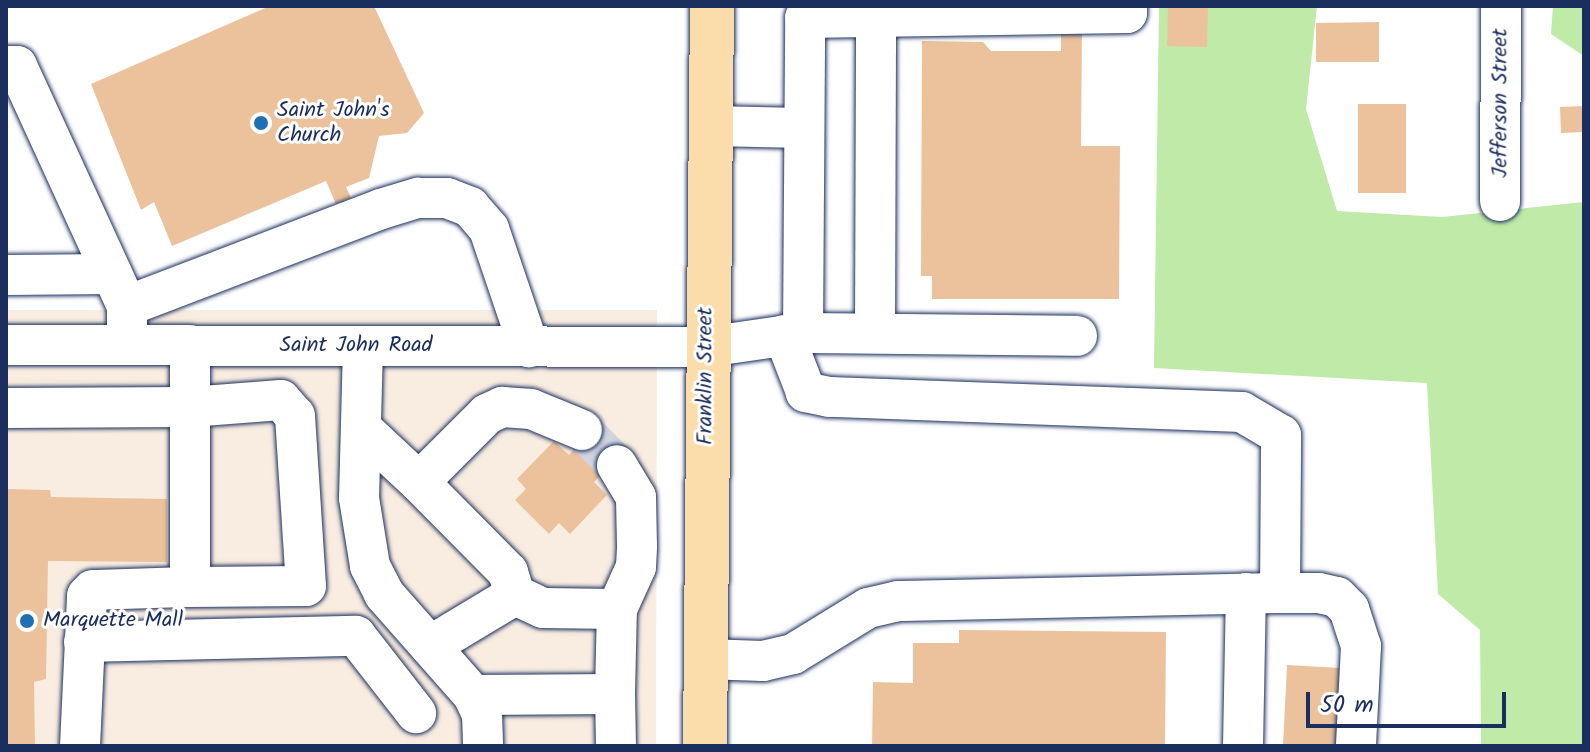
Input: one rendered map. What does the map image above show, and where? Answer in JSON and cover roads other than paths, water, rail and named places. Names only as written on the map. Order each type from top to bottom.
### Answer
[{"type":"main road","name":"Franklin Street","points":[[705,746],[706,347],[712,6]]},
{"type":"street","points":[[1127,6],[1127,13],[935,11],[876,17],[805,18],[804,128],[793,334],[806,392],[829,397],[1242,412],[1281,435],[1243,746]]},
{"type":"street","name":"Jefferson Street","points":[[1500,201],[1501,6]]},
{"type":"street","points":[[875,333],[876,17]]},
{"type":"street","points":[[6,66],[17,66],[122,308]]},
{"type":"street","points":[[710,126],[804,128]]},
{"type":"street","points":[[6,275],[122,308],[381,209],[418,198],[447,198],[470,207],[489,229],[529,347]]},
{"type":"street","name":"Saint John Road","points":[[6,345],[122,308],[190,345],[706,347],[793,334],[1077,336]]},
{"type":"street","points":[[190,345],[190,587]]},
{"type":"street","points":[[363,346],[359,498],[370,566],[384,594],[473,695],[482,714],[483,746]]},
{"type":"street","points":[[6,408],[190,407],[281,400],[295,416],[306,586],[93,590],[85,604],[80,746]]},
{"type":"street","points":[[419,482],[487,414],[502,407],[531,409],[582,430]]},
{"type":"street","points":[[361,428],[508,572],[515,595],[543,608],[617,609]]},
{"type":"street","points":[[616,746],[617,609],[636,567],[637,546],[636,497],[617,465]]},
{"type":"street","points":[[705,659],[763,661],[793,654],[858,613],[898,601],[1319,593],[1337,597],[1349,609],[1361,646],[1356,746]]},
{"type":"street","points":[[430,646],[515,595]]},
{"type":"street","points":[[84,642],[356,636],[416,713]]},
{"type":"street","points":[[473,695],[615,694]]},
{"type":"tunnel","points":[[582,430],[617,465]]},
{"type":"place","name":"Saint John's Church","points":[[261,123]]},
{"type":"place","name":"Marquette Mall","points":[[27,621]]}]
